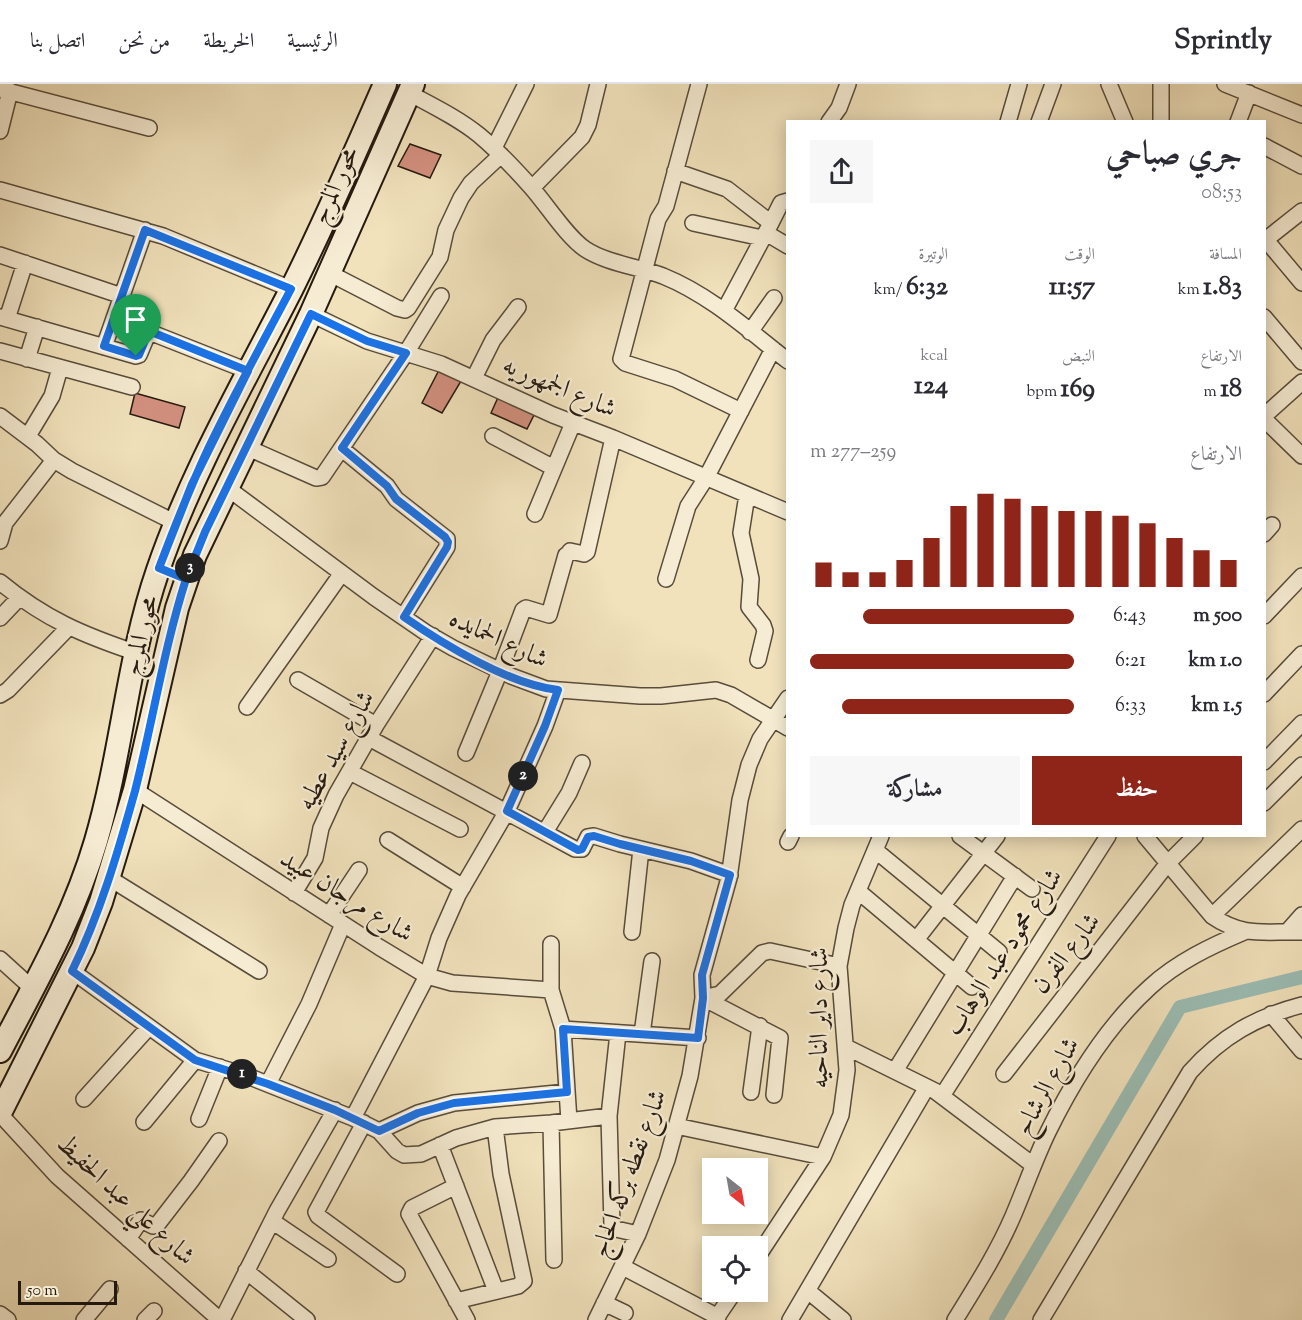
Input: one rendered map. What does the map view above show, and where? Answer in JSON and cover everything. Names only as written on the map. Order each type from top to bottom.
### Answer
[{"type":"main road","name":"محور المرج","points":[[0,1051],[62,932],[96,841],[150,596],[176,523],[210,446],[291,289],[356,152],[385,84]]},
{"type":"main road","name":"محور المرج","points":[[0,1114],[72,971],[109,878],[135,790],[169,637],[186,579],[226,487],[311,314],[411,89]]},
{"type":"main road","points":[[159,568],[186,579]]},
{"type":"street","points":[[329,273],[397,308],[405,310],[408,308],[440,256],[446,230],[454,210],[471,183],[497,152],[526,84]]},
{"type":"street","points":[[532,188],[582,137],[588,125],[598,84]]},
{"type":"street","points":[[699,84],[666,206],[658,219],[621,359],[622,362],[675,379],[741,411]]},
{"type":"street","points":[[830,120],[839,108],[848,84]]},
{"type":"street","points":[[1009,120],[1020,84]]},
{"type":"street","points":[[1110,84],[1124,120]]},
{"type":"street","points":[[1161,84],[1166,120]]},
{"type":"street","points":[[1225,84],[1302,115]]},
{"type":"street","points":[[1040,120],[1051,85]]},
{"type":"street","points":[[411,89],[477,134],[497,152],[532,188],[575,241],[587,250],[681,285],[724,311],[786,359]]},
{"type":"street","points":[[0,131],[5,90],[149,128]]},
{"type":"street","points":[[1239,120],[1249,93]]},
{"type":"street","points":[[1266,148],[1302,166]]},
{"type":"street","points":[[675,171],[727,189],[766,231],[786,245]]},
{"type":"street","points":[[0,190],[145,230],[291,289]]},
{"type":"street","points":[[724,311],[781,203],[786,202]]},
{"type":"street","points":[[1299,273],[1268,234],[1302,211]]},
{"type":"street","points":[[693,224],[766,231]]},
{"type":"street","points":[[104,346],[145,230]]},
{"type":"street","points":[[0,255],[123,296]]},
{"type":"street","points":[[25,264],[4,318],[138,356],[149,331]]},
{"type":"street","points":[[246,447],[319,479],[323,476],[406,353],[441,296]]},
{"type":"street","points":[[750,332],[774,298]]},
{"type":"street","points":[[474,378],[493,340],[519,307]]},
{"type":"street","name":"شارع الجمهوريه","points":[[311,314],[367,341],[441,364],[573,423],[786,511]]},
{"type":"street","points":[[114,318],[248,371]]},
{"type":"street","points":[[1266,319],[1302,362]]},
{"type":"street","points":[[27,359],[37,327]]},
{"type":"street","points":[[666,579],[688,506],[706,478],[773,349]]},
{"type":"street","points":[[0,351],[132,387]]},
{"type":"street","points":[[28,436],[52,396],[60,368]]},
{"type":"street","points":[[1266,414],[1302,382]]},
{"type":"street","points":[[0,416],[28,436],[54,460],[72,471],[176,523]]},
{"type":"street","points":[[1266,416],[1302,456]]},
{"type":"street","points":[[535,514],[573,423]]},
{"type":"street","points":[[493,436],[554,468]]},
{"type":"street","points":[[466,753],[524,608],[549,615],[568,553],[584,554],[587,552],[613,438]]},
{"type":"street","points":[[342,448],[387,486],[396,499],[445,537],[448,542],[404,617]]},
{"type":"street","points":[[1,532],[54,460]]},
{"type":"street","name":"شارع الحمايده","points":[[226,487],[404,617],[433,636],[500,671],[541,687],[558,690],[661,696],[716,690],[731,695],[786,727]]},
{"type":"street","points":[[747,495],[741,533],[751,579],[749,608],[765,631],[758,660]]},
{"type":"street","points":[[247,707],[342,573]]},
{"type":"street","points":[[1266,614],[1302,576]]},
{"type":"street","points":[[0,582],[19,598],[68,628],[137,653]]},
{"type":"street","points":[[0,618],[19,598]]},
{"type":"street","points":[[0,695],[8,690],[68,628]]},
{"type":"street","name":"شارع سيد عطيه","points":[[294,892],[315,858],[321,828],[372,731],[433,636]]},
{"type":"street","points":[[1266,692],[1302,654]]},
{"type":"street","points":[[298,680],[372,731],[578,850],[582,849],[591,836],[691,861],[730,875]]},
{"type":"street","points":[[397,1274],[318,1216],[316,1212],[427,976],[447,919],[507,811],[545,726],[558,690]]},
{"type":"street","name":"شارع نقطه بركه الحاج","points":[[596,1320],[638,1234],[667,1160],[698,1038],[703,998],[702,975],[730,875],[740,800],[749,765],[760,739],[786,701]]},
{"type":"street","points":[[1266,760],[1302,723]]},
{"type":"street","points":[[545,832],[569,793],[582,763]]},
{"type":"street","points":[[1266,801],[1302,765]]},
{"type":"street","points":[[350,772],[460,829]]},
{"type":"street","name":"شارع مرجان عبيد","points":[[135,790],[427,976],[453,983],[551,990]]},
{"type":"street","points":[[1212,916],[1302,829]]},
{"type":"street","points":[[962,837],[1032,889]]},
{"type":"street","points":[[916,940],[995,837]]},
{"type":"street","name":"شارع محمود عبد الوهاب","points":[[942,1096],[1107,837]]},
{"type":"street","points":[[1146,837],[1212,916],[1222,922],[1244,932],[1294,932],[1302,915]]},
{"type":"street","name":"شارع الفرن","points":[[1004,1074],[1168,863],[1194,837]]},
{"type":"street","points":[[388,840],[463,887]]},
{"type":"street","points":[[878,843],[943,906],[999,952]]},
{"type":"street","name":"شارع داير الناحيه","points":[[768,1241],[823,1157],[841,1115],[848,1070],[839,966],[846,928],[858,891],[878,843]]},
{"type":"street","points":[[632,932],[641,849]]},
{"type":"street","points":[[329,915],[359,870]]},
{"type":"street","points":[[895,1071],[1015,876]]},
{"type":"street","points":[[109,878],[259,971]]},
{"type":"street","points":[[858,891],[972,987]]},
{"type":"street","points":[[268,1084],[309,1004],[343,924]]},
{"type":"street","name":"شارع الرشاح","points":[[955,1320],[997,1249],[1033,1165],[1065,1100],[1104,1038],[1126,1010],[1152,985],[1180,964],[1211,946],[1244,932]]},
{"type":"street","points":[[551,944],[551,990],[563,1029],[569,1121]]},
{"type":"street","points":[[703,998],[720,994],[762,953],[770,951],[839,966]]},
{"type":"street","points":[[0,959],[33,989]]},
{"type":"street","points":[[642,1034],[652,961]]},
{"type":"street","points":[[72,971],[195,1060],[268,1084],[358,1120],[379,1131],[397,1151],[404,1155],[421,1154],[440,1144],[495,1127],[609,1116]]},
{"type":"street","points":[[703,998],[778,1036],[781,1041],[774,1095]]},
{"type":"street","points":[[1041,1320],[1190,1072],[1208,1052],[1227,1037],[1271,1014],[1302,1005]]},
{"type":"street","points":[[1271,1014],[1302,1052]]},
{"type":"street","points":[[751,1092],[760,1026]]},
{"type":"street","points":[[84,1099],[149,1027]]},
{"type":"street","points":[[563,1029],[698,1038]]},
{"type":"street","points":[[618,1033],[609,1116],[612,1225],[616,1229],[638,1234]]},
{"type":"street","points":[[846,1047],[942,1096],[1033,1165]]},
{"type":"street","points":[[144,1122],[195,1060]]},
{"type":"street","points":[[199,1119],[220,1067]]},
{"type":"street","points":[[790,1320],[927,1087]]},
{"type":"street","points":[[379,1131],[418,1113],[454,1103],[567,1092]]},
{"type":"street","points":[[221,1320],[272,1221],[335,1110]]},
{"type":"street","name":"شارع علي عبد الحفيظ","points":[[0,1114],[57,1176],[221,1320]]},
{"type":"street","points":[[551,1123],[554,1260]]},
{"type":"street","points":[[676,1126],[823,1157]]},
{"type":"street","points":[[456,1301],[518,1286],[522,1284],[524,1277],[501,1174],[495,1127]]},
{"type":"street","points":[[128,1239],[141,1220],[153,1226],[157,1225],[219,1141]]},
{"type":"street","points":[[440,1144],[496,1291]]},
{"type":"street","points":[[456,1186],[412,1208],[409,1214],[467,1320]]},
{"type":"street","points":[[272,1221],[328,1259]]},
{"type":"street","points":[[622,1267],[716,1318],[727,1302]]},
{"type":"street","points":[[246,1271],[307,1320]]},
{"type":"street","points":[[84,1320],[110,1288]]},
{"type":"street","points":[[808,1291],[843,1320]]},
{"type":"street","points":[[604,1303],[626,1313]]},
{"type":"street","points":[[0,1314],[8,1320]]},
{"type":"building","points":[[410,144],[441,155],[430,178],[398,166]]},
{"type":"building","points":[[439,370],[461,381],[442,413],[422,403]]},
{"type":"building","points":[[135,393],[185,407],[179,428],[130,414]]},
{"type":"building","points":[[500,393],[537,409],[527,429],[491,413]]},
{"type":"waterway","points":[[996,1320],[1180,1007],[1302,977]]},
{"type":"route","points":[[136,356],[104,346],[145,230],[291,289],[192,484],[176,523],[159,568],[186,579],[205,532],[311,314],[367,341],[406,353],[342,448],[387,486],[396,499],[445,537],[448,542],[404,617],[425,632],[481,663],[546,689],[558,690],[545,726],[507,811],[578,850],[582,849],[588,837],[594,836],[691,861],[730,875],[702,975],[703,998],[698,1038],[563,1029],[567,1092],[454,1103],[418,1113],[379,1131],[335,1110],[268,1084],[195,1060],[182,1053],[72,971],[101,902],[135,790],[169,637],[186,579],[159,568],[192,484],[248,371],[149,331],[139,355],[136,356]]}]
